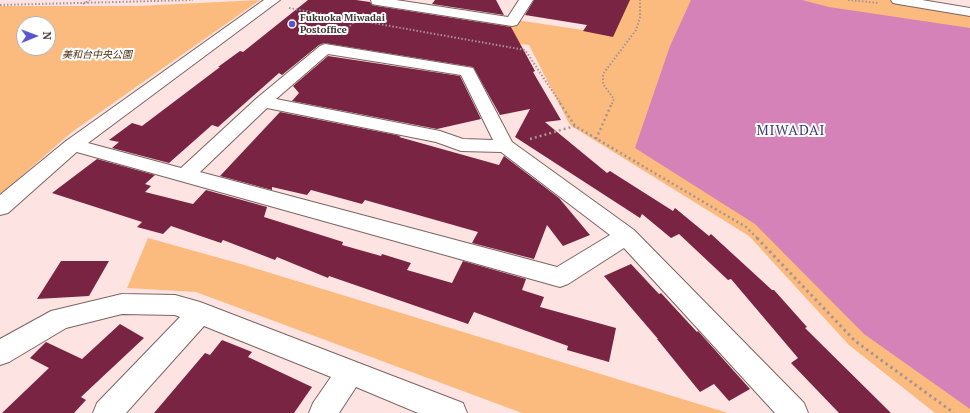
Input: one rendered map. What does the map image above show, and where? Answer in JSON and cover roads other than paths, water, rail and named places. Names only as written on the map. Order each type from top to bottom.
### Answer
[{"type":"street","points":[[378,0],[377,1],[512,22],[526,0]]},
{"type":"street","points":[[456,13],[467,0]]},
{"type":"street","points":[[899,0],[970,12]]},
{"type":"street","points":[[0,207],[73,145],[281,4]]},
{"type":"street","points":[[184,176],[263,102],[325,49],[467,71],[505,146],[626,236],[794,413]]},
{"type":"street","points":[[263,102],[440,137],[461,144],[505,146]]},
{"type":"street","points":[[73,145],[560,277],[626,236]]},
{"type":"street","points":[[0,352],[60,319],[122,304],[175,305],[200,313],[453,413]]},
{"type":"street","points":[[107,413],[200,313]]},
{"type":"street","points":[[323,413],[350,372]]},
{"type":"place","name":"Fukuoka Miwadai Postoffice","points":[[292,24]]},
{"type":"district","name":"MIWADAI","points":[[791,131]]},
{"type":"park label","name":"美和台中央公園","points":[[97,55]]}]
